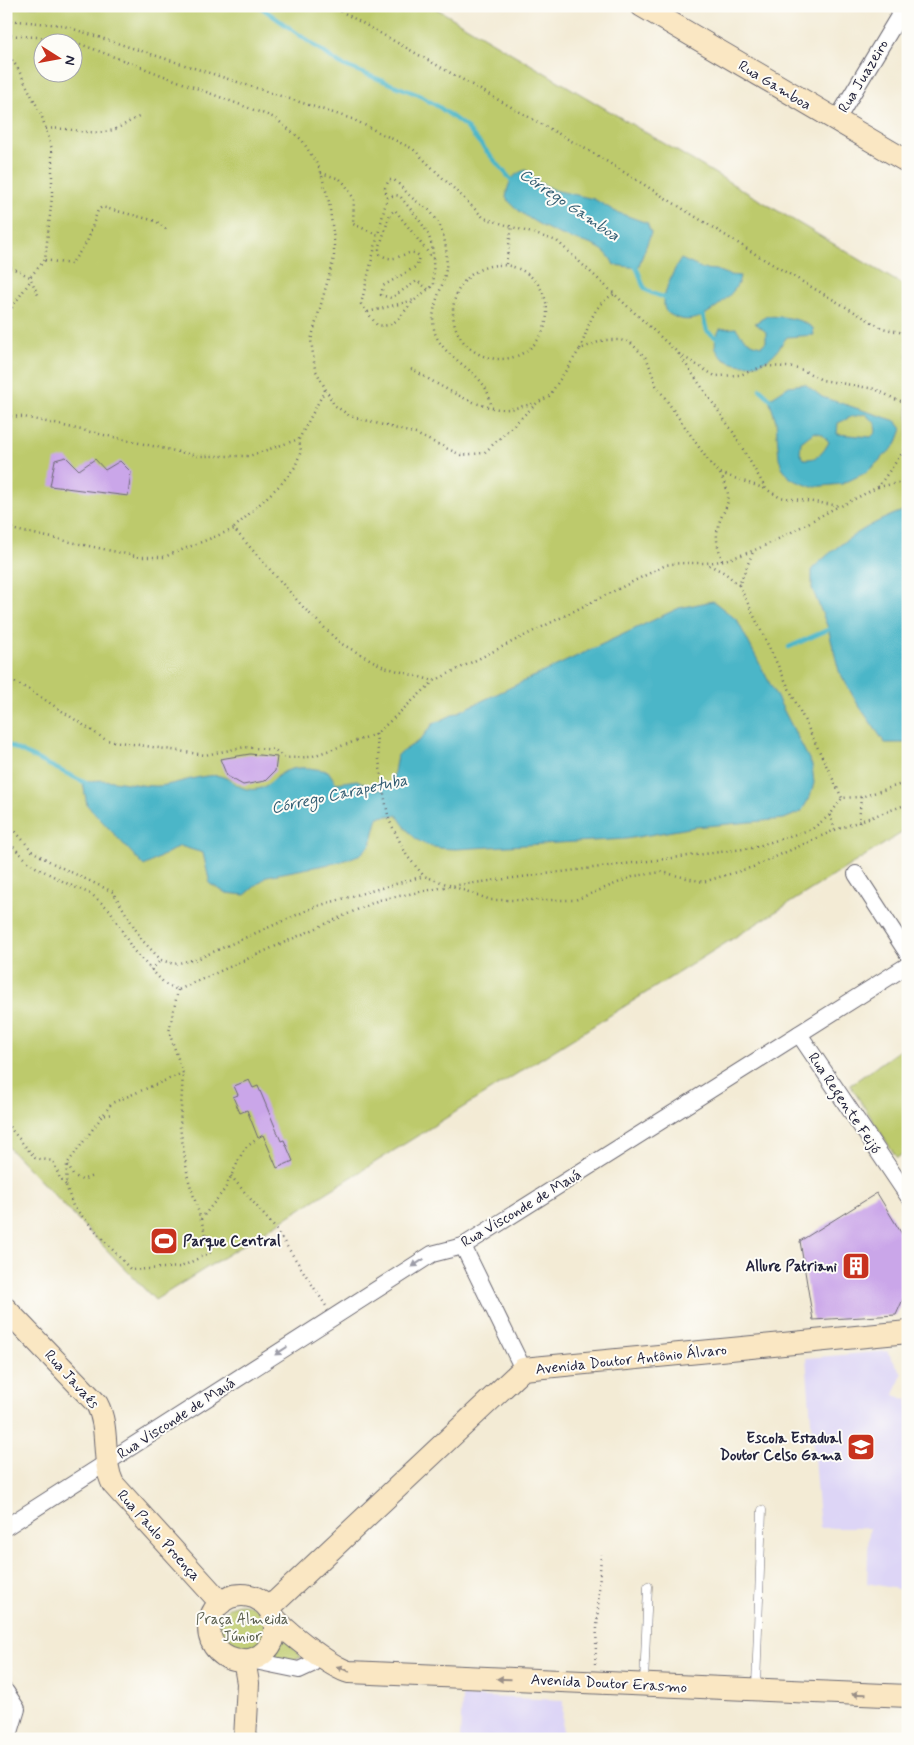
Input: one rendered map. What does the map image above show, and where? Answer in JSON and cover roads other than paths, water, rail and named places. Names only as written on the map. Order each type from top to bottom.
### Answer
[{"type":"street","name":"Rua Gamboa","points":[[642,6],[908,162]]},
{"type":"street","name":"Rua Juazeiro","points":[[836,121],[905,6]]},
{"type":"street","points":[[856,874],[908,954]]},
{"type":"street","name":"Rua Visconde de Mauá","points":[[6,1527],[432,1254],[463,1246],[908,965]]},
{"type":"street","name":"Rua Regente Feijó","points":[[799,1034],[908,1196]]},
{"type":"street","points":[[463,1246],[523,1369]]},
{"type":"street","name":"Rua Javaés","points":[[6,1309],[97,1404],[102,1414],[107,1463]]},
{"type":"street","name":"Avenida Doutor Antônio Álvaro","points":[[271,1612],[523,1369],[908,1332]]},
{"type":"street","name":"Rua Paulo Proença","points":[[107,1463],[108,1475],[113,1484],[221,1603]]},
{"type":"street","points":[[247,1660],[260,1655],[271,1643],[275,1626],[271,1612],[261,1601],[246,1595],[230,1597],[214,1611],[210,1621],[211,1638],[224,1655],[233,1659],[299,1670],[312,1664],[316,1651]]},
{"type":"street","name":"Avenida Doutor Erasmo","points":[[271,1612],[286,1629],[337,1667],[349,1672],[908,1696]]},
{"type":"street","points":[[245,1739],[248,1683],[247,1660]]},
{"type":"street","points":[[8,1739],[16,1717],[10,1697]]},
{"type":"lane","points":[[756,1690],[762,1510]]},
{"type":"lane","points":[[644,1685],[648,1586]]},
{"type":"water","points":[[526,170],[536,181],[554,190],[594,199],[616,212],[647,223],[651,233],[638,268],[614,265],[605,252],[600,249],[550,230],[512,205],[506,198],[509,184],[517,174]]},
{"type":"water","points":[[681,259],[703,269],[740,276],[730,295],[720,304],[703,316],[691,320],[678,318],[666,312],[664,306],[669,281]]},
{"type":"water","points":[[767,316],[791,318],[802,322],[813,328],[814,335],[787,337],[773,355],[757,364],[736,364],[727,361],[720,355],[716,348],[716,339],[720,329],[736,328],[746,340],[761,346],[766,342],[766,332],[755,323]]},
{"type":"water","points":[[805,384],[822,397],[896,421],[902,429],[896,445],[867,472],[842,484],[812,487],[791,479],[782,467],[779,458],[776,421],[769,399],[789,386]],"holes":[[[865,414],[875,423],[876,432],[871,437],[837,434],[838,423],[851,417]],[[814,432],[822,434],[829,442],[819,455],[804,459],[800,453],[801,442]]]},
{"type":"water","points":[[908,509],[908,743],[885,743],[857,703],[839,671],[828,628],[812,588],[812,569],[833,550],[856,534],[881,520]]},
{"type":"water","points":[[713,601],[737,620],[812,765],[814,783],[810,797],[801,812],[784,819],[695,827],[626,839],[456,849],[435,847],[421,842],[409,832],[397,815],[378,817],[371,844],[361,854],[340,862],[267,876],[245,895],[226,893],[210,884],[203,853],[180,846],[144,866],[87,805],[83,783],[92,781],[101,780],[159,786],[201,777],[217,776],[223,777],[242,788],[252,790],[262,788],[286,771],[302,768],[328,771],[336,783],[357,780],[376,790],[392,784],[397,755],[420,740],[433,724],[679,608]]},
{"type":"waterway","name":"Córrego Gamboa","points":[[259,6],[340,64],[419,95],[439,107],[466,127],[513,182]]},
{"type":"waterway","name":"Córrego Gamboa","points":[[634,265],[645,288],[653,294],[668,299]]},
{"type":"waterway","name":"Córrego Gamboa","points":[[700,315],[703,316],[707,331],[718,339]]},
{"type":"waterway","name":"Córrego Gamboa","points":[[760,389],[774,402]]},
{"type":"waterway","name":"Córrego Carapetuba","points":[[789,647],[834,627]]},
{"type":"waterway","name":"Córrego Carapetuba","points":[[6,744],[88,784]]},
{"type":"place","name":"Parque Central","points":[[164,1241]]},
{"type":"place","name":"Allure Patriani","points":[[856,1266]]},
{"type":"place","name":"Escola Estadual Doutor Celso Gama","points":[[861,1447]]},
{"type":"park label","name":"Praça Almeida Júnior","points":[[242,1628]]}]
